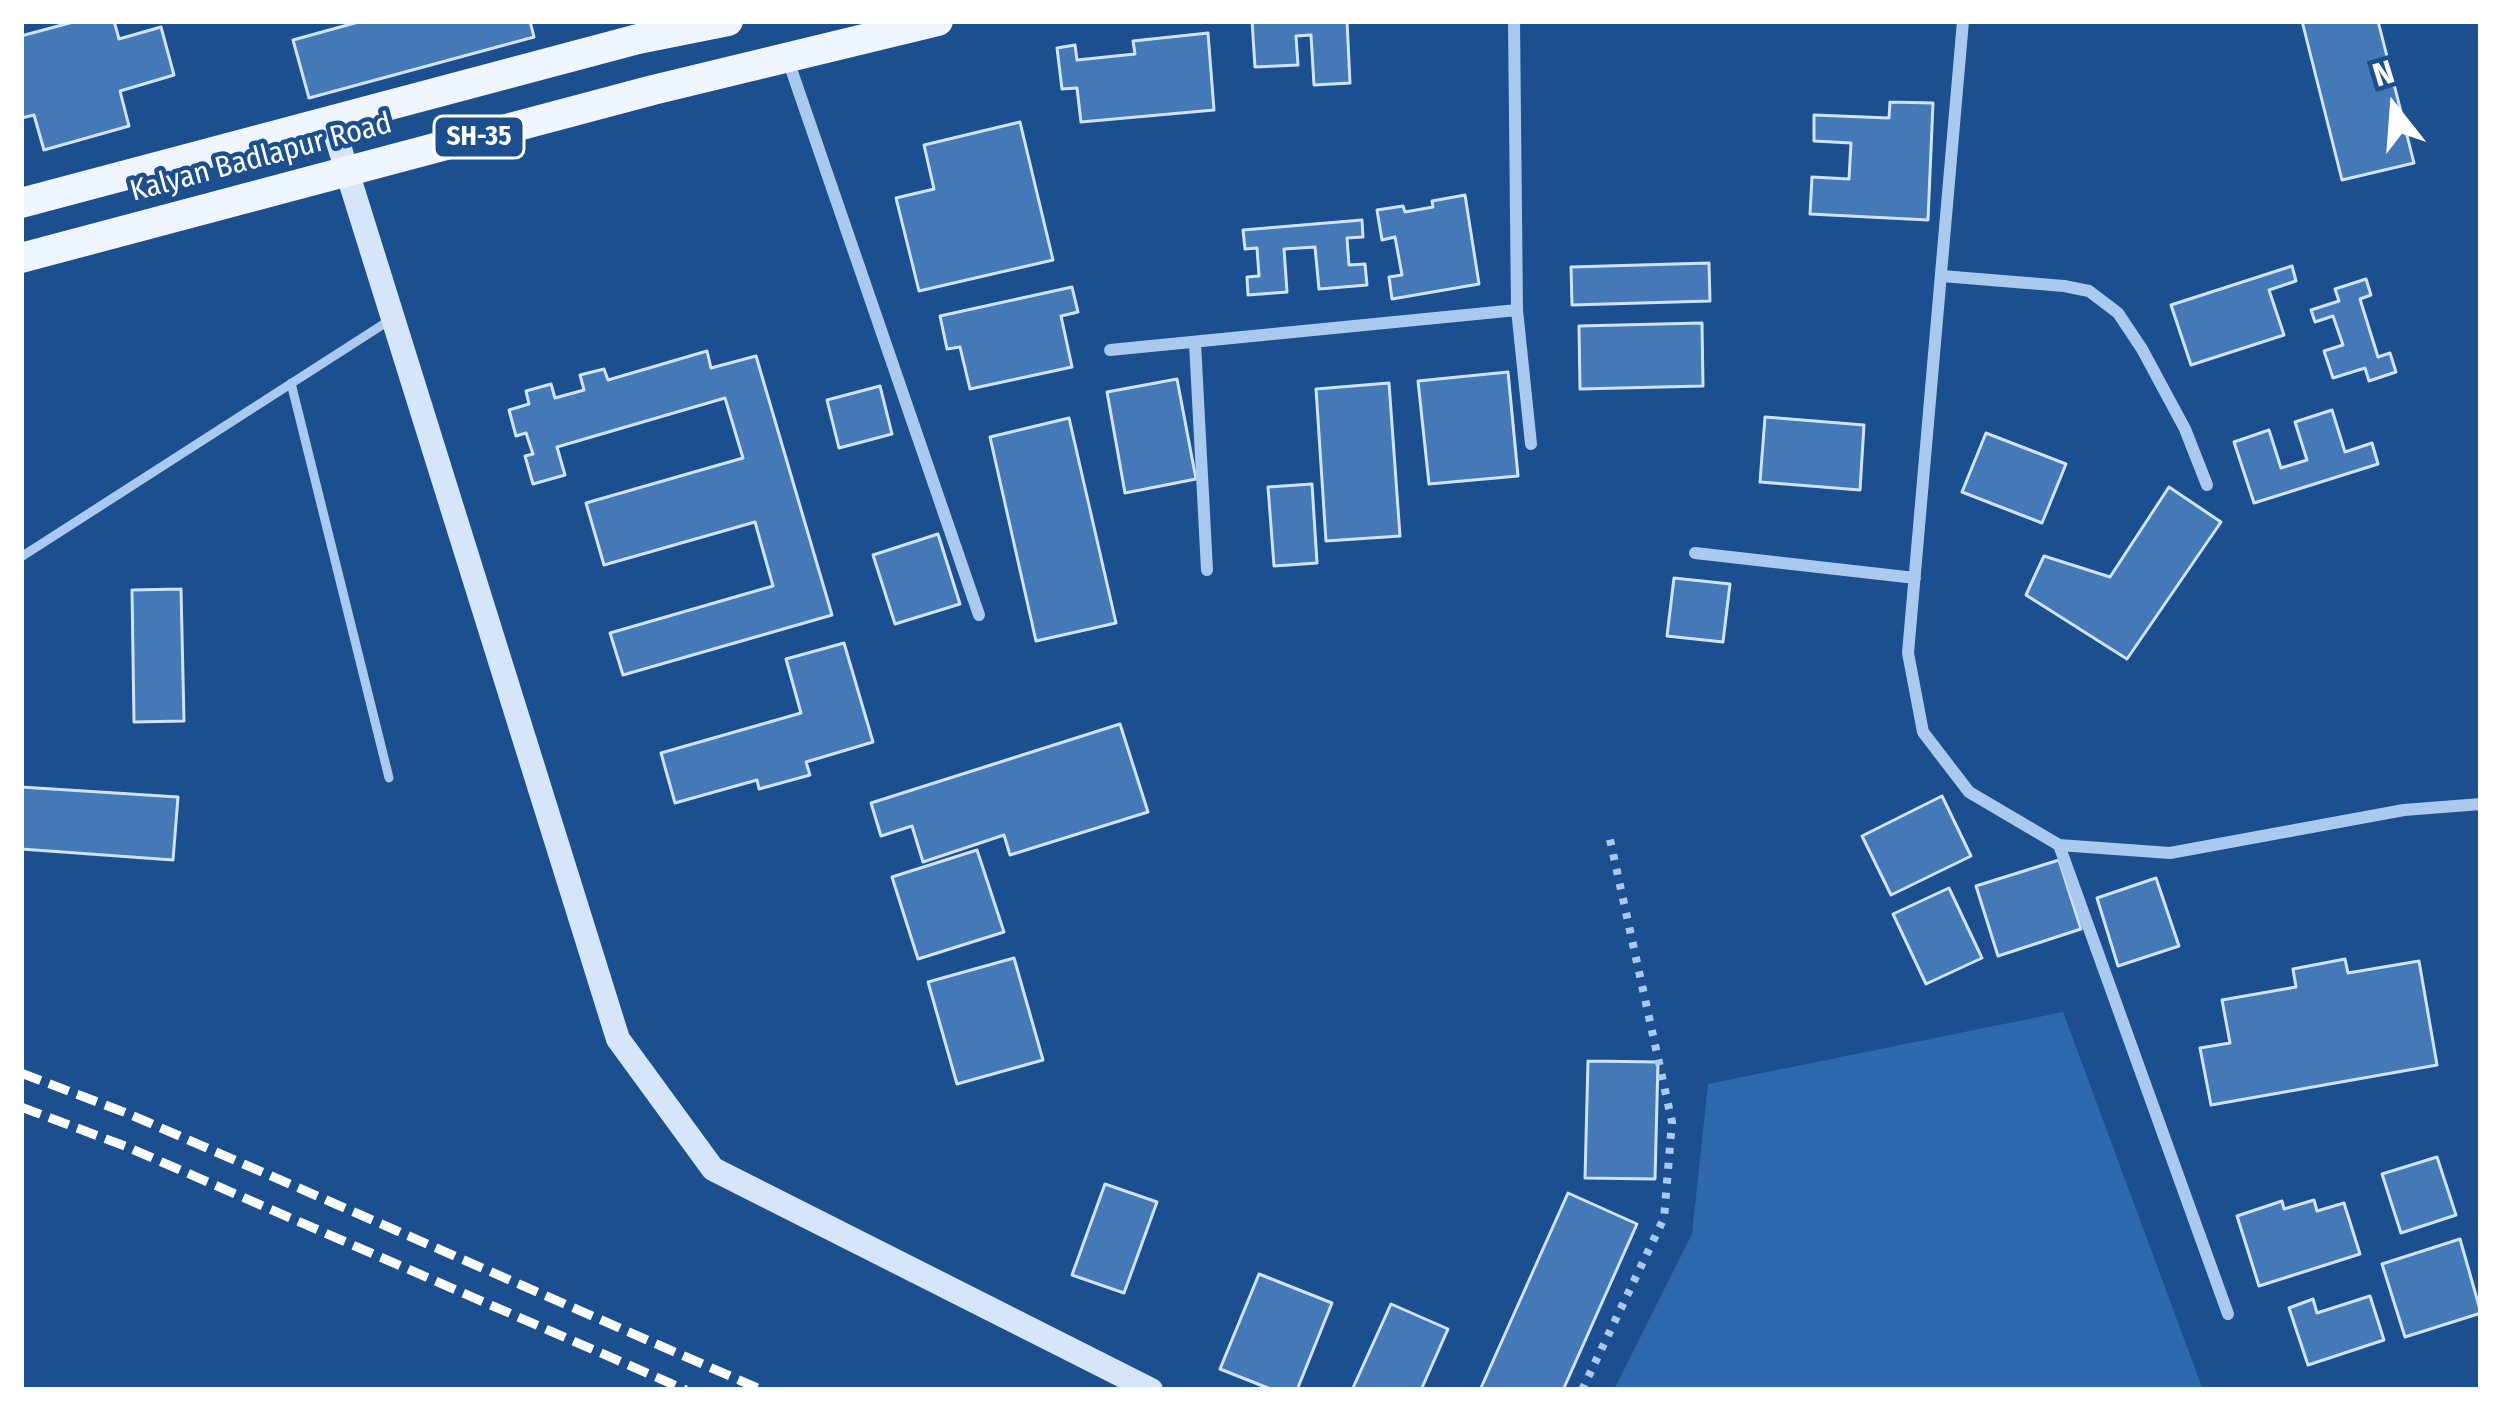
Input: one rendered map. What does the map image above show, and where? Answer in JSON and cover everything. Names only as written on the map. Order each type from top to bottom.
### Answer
[{"type":"main road","name":"Kalyan Badlapur Road","points":[[21,203],[638,39],[728,21]]},
{"type":"main road","name":"Kalyan Badlapur Road","points":[[21,259],[652,90],[938,21]]},
{"type":"main road","points":[[331,120],[618,1039],[712,1169],[1151,1390]]},
{"type":"street","points":[[1514,21],[1517,310],[1531,444]]},
{"type":"street","points":[[1963,21],[1908,652],[1923,732],[1969,792],[2059,845],[2170,853],[2404,811],[2481,804]]},
{"type":"street","points":[[787,58],[979,615]]},
{"type":"street","points":[[1942,276],[2090,291],[2118,314],[2142,349],[2185,429],[2207,484]]},
{"type":"street","points":[[1110,350],[1517,310]]},
{"type":"street","points":[[1195,343],[1207,570]]},
{"type":"street","points":[[1694,553],[1915,578]]},
{"type":"street","points":[[2059,845],[2228,1314]]},
{"type":"lane","points":[[21,557],[391,319]]},
{"type":"lane","points":[[291,383],[389,778]]},
{"type":"path","points":[[1582,1390],[1664,1218],[1672,1122],[1609,835]]},
{"type":"shaded area","points":[[2063,1012],[2203,1390],[1614,1390],[1692,1234],[1708,1084]]},
{"type":"building","points":[[77,21],[114,21],[119,39],[161,27],[174,75],[120,91],[129,126],[44,150],[34,115],[21,118],[21,36]]},
{"type":"building","points":[[362,21],[530,21],[534,37],[309,98],[293,40]]},
{"type":"building","points":[[1252,21],[1347,21],[1350,83],[1314,85],[1311,35],[1296,36],[1298,65],[1255,67]]},
{"type":"building","points":[[2302,21],[2378,21],[2414,163],[2342,180]]},
{"type":"building","points":[[1208,33],[1214,110],[1081,122],[1077,88],[1062,89],[1057,48],[1075,45],[1077,60],[1135,54],[1133,41]]},
{"type":"building","points":[[1890,102],[1933,103],[1928,220],[1810,214],[1812,177],[1849,179],[1851,143],[1814,141],[1814,115],[1889,118]]},
{"type":"building","points":[[1020,122],[1053,260],[919,291],[896,198],[934,189],[924,145]]},
{"type":"building","points":[[1465,195],[1479,284],[1392,299],[1389,277],[1402,275],[1395,237],[1382,240],[1377,210],[1403,206],[1405,212]]},
{"type":"building","points":[[1362,220],[1363,237],[1347,238],[1349,265],[1365,264],[1367,285],[1319,289],[1315,247],[1284,249],[1287,292],[1248,295],[1247,277],[1259,276],[1257,248],[1245,249],[1243,230]]},
{"type":"building","points":[[1709,263],[1710,301],[1572,305],[1571,267]]},
{"type":"building","points":[[2292,266],[2296,281],[2269,290],[2284,335],[2191,365],[2171,305]]},
{"type":"building","points":[[2366,279],[2371,295],[2360,299],[2378,357],[2390,353],[2396,372],[2369,381],[2365,368],[2333,378],[2324,351],[2343,345],[2333,316],[2315,322],[2311,310],[2339,301],[2335,289]]},
{"type":"building","points":[[1072,287],[1078,312],[1061,316],[1072,367],[970,389],[960,347],[947,349],[940,316]]},
{"type":"building","points":[[1702,323],[1703,386],[1580,389],[1579,326]]},
{"type":"building","points":[[707,351],[711,368],[756,356],[832,615],[623,675],[610,633],[773,586],[755,522],[604,565],[586,503],[743,458],[725,398],[557,447],[565,475],[533,484],[525,456],[533,454],[526,433],[516,436],[509,410],[529,404],[526,391],[551,384],[555,398],[584,390],[580,375],[604,369],[608,380]]},
{"type":"building","points":[[1508,372],[1518,476],[1429,484],[1418,381]]},
{"type":"building","points":[[1177,379],[1196,479],[1125,493],[1107,392]]},
{"type":"building","points":[[1389,383],[1400,536],[1326,541],[1316,389]]},
{"type":"building","points":[[880,386],[892,434],[839,448],[827,400]]},
{"type":"building","points":[[2332,410],[2345,452],[2372,443],[2378,464],[2254,503],[2234,442],[2269,430],[2281,468],[2307,460],[2295,422]]},
{"type":"building","points":[[1765,417],[1864,425],[1860,490],[1760,482]]},
{"type":"building","points":[[1069,418],[1116,623],[1036,641],[990,437]]},
{"type":"building","points":[[1986,433],[2066,464],[2042,523],[1962,492]]},
{"type":"building","points":[[1312,484],[1317,563],[1274,566],[1268,487]]},
{"type":"building","points":[[2169,487],[2221,522],[2127,659],[2026,595],[2044,556],[2110,577]]},
{"type":"building","points":[[938,534],[960,604],[895,624],[873,555]]},
{"type":"building","points":[[1674,578],[1730,584],[1723,642],[1667,636]]},
{"type":"building","points":[[181,589],[184,721],[134,722],[132,590]]},
{"type":"building","points":[[844,643],[873,742],[806,762],[810,775],[759,789],[757,780],[675,803],[661,753],[801,713],[786,659]]},
{"type":"building","points":[[1120,724],[1148,812],[1010,855],[1004,835],[923,862],[912,826],[881,836],[871,803]]},
{"type":"building","points":[[21,787],[178,797],[173,860],[21,849]]},
{"type":"building","points":[[1942,796],[1971,856],[1891,895],[1862,836]]},
{"type":"building","points":[[977,850],[1004,932],[918,959],[892,877]]},
{"type":"building","points":[[2059,860],[2081,929],[1998,956],[1976,886]]},
{"type":"building","points":[[2156,878],[2179,946],[2118,966],[2097,898]]},
{"type":"building","points":[[1949,888],[1982,958],[1926,984],[1893,914]]},
{"type":"building","points":[[1014,958],[1043,1060],[957,1084],[928,982]]},
{"type":"building","points":[[2345,959],[2348,973],[2419,961],[2437,1065],[2211,1105],[2200,1048],[2230,1043],[2222,1000],[2296,987],[2293,969]]},
{"type":"building","points":[[1588,1061],[1658,1062],[1655,1179],[1585,1178]]},
{"type":"building","points":[[2437,1157],[2456,1215],[2401,1233],[2382,1174]]},
{"type":"building","points":[[1105,1184],[1157,1202],[1124,1293],[1072,1275]]},
{"type":"building","points":[[1568,1193],[1637,1224],[1563,1390],[1480,1390]]},
{"type":"building","points":[[2314,1200],[2317,1211],[2344,1203],[2360,1254],[2259,1286],[2237,1216],[2282,1201],[2284,1209]]},
{"type":"building","points":[[2460,1239],[2481,1313],[2405,1337],[2382,1264]]},
{"type":"building","points":[[1259,1274],[1332,1303],[1297,1390],[1273,1390],[1220,1369]]},
{"type":"building","points":[[2370,1296],[2384,1340],[2308,1365],[2289,1308],[2313,1299],[2317,1313]]},
{"type":"building","points":[[1391,1304],[1448,1329],[1421,1390],[1352,1390]]},
{"type":"railway","points":[[21,1073],[129,1114],[762,1390]]},
{"type":"railway","points":[[21,1107],[125,1146],[686,1390]]}]
